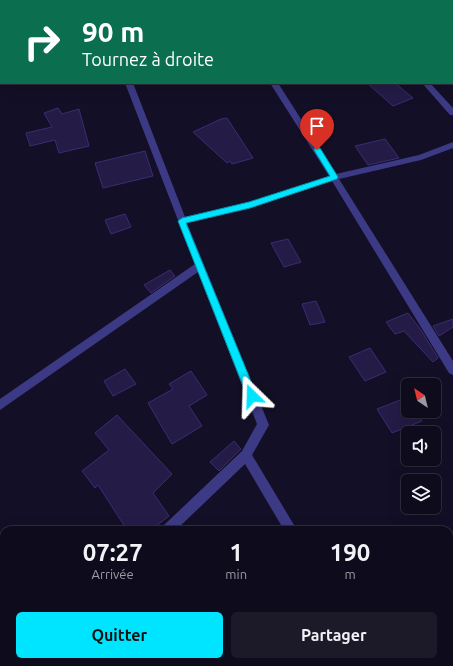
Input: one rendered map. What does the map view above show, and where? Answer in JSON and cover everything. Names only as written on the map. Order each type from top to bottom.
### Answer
[{"type":"street","points":[[129,84],[263,425],[246,455],[170,526]]},
{"type":"street","points":[[275,84],[453,370]]},
{"type":"street","points":[[427,84],[453,113]]},
{"type":"street","points":[[182,221],[250,205],[334,177],[421,157],[453,145]]},
{"type":"street","points":[[0,405],[200,266]]},
{"type":"street","points":[[246,455],[289,526]]},
{"type":"building","points":[[368,84],[396,84],[413,98],[393,106]]},
{"type":"building","points":[[58,108],[62,114],[79,109],[89,146],[59,153],[55,140],[30,146],[26,133],[52,127],[44,113]]},
{"type":"building","points":[[227,118],[253,158],[232,164],[230,161],[227,163],[193,132],[221,119]]},
{"type":"building","points":[[385,139],[399,158],[368,165],[355,146]]},
{"type":"building","points":[[145,151],[153,176],[103,188],[95,163]]},
{"type":"building","points":[[125,214],[131,227],[111,234],[105,220]]},
{"type":"building","points":[[288,239],[301,262],[284,267],[271,243]]},
{"type":"building","points":[[170,270],[175,276],[151,293],[144,285]]},
{"type":"building","points":[[316,301],[325,322],[310,325],[302,304]]},
{"type":"building","points":[[408,313],[421,330],[438,358],[433,362],[404,331],[395,334],[386,322]]},
{"type":"building","points":[[453,319],[453,327],[439,336],[433,326]]},
{"type":"building","points":[[370,348],[386,372],[365,381],[349,357]]},
{"type":"building","points":[[125,369],[136,384],[113,396],[104,381]]},
{"type":"building","points":[[191,371],[207,395],[189,406],[202,426],[172,444],[148,403],[173,389],[169,384]]},
{"type":"building","points":[[401,400],[401,418],[420,418],[422,421],[410,426],[401,426],[401,429],[392,433],[377,409]]},
{"type":"building","points":[[117,415],[172,474],[153,493],[169,516],[156,526],[124,526],[98,485],[95,488],[82,471],[109,450],[95,433]]},
{"type":"building","points":[[234,441],[241,449],[219,471],[210,462]]},
{"type":"route","points":[[252,396],[182,221],[250,205],[334,177],[317,150]]}]
